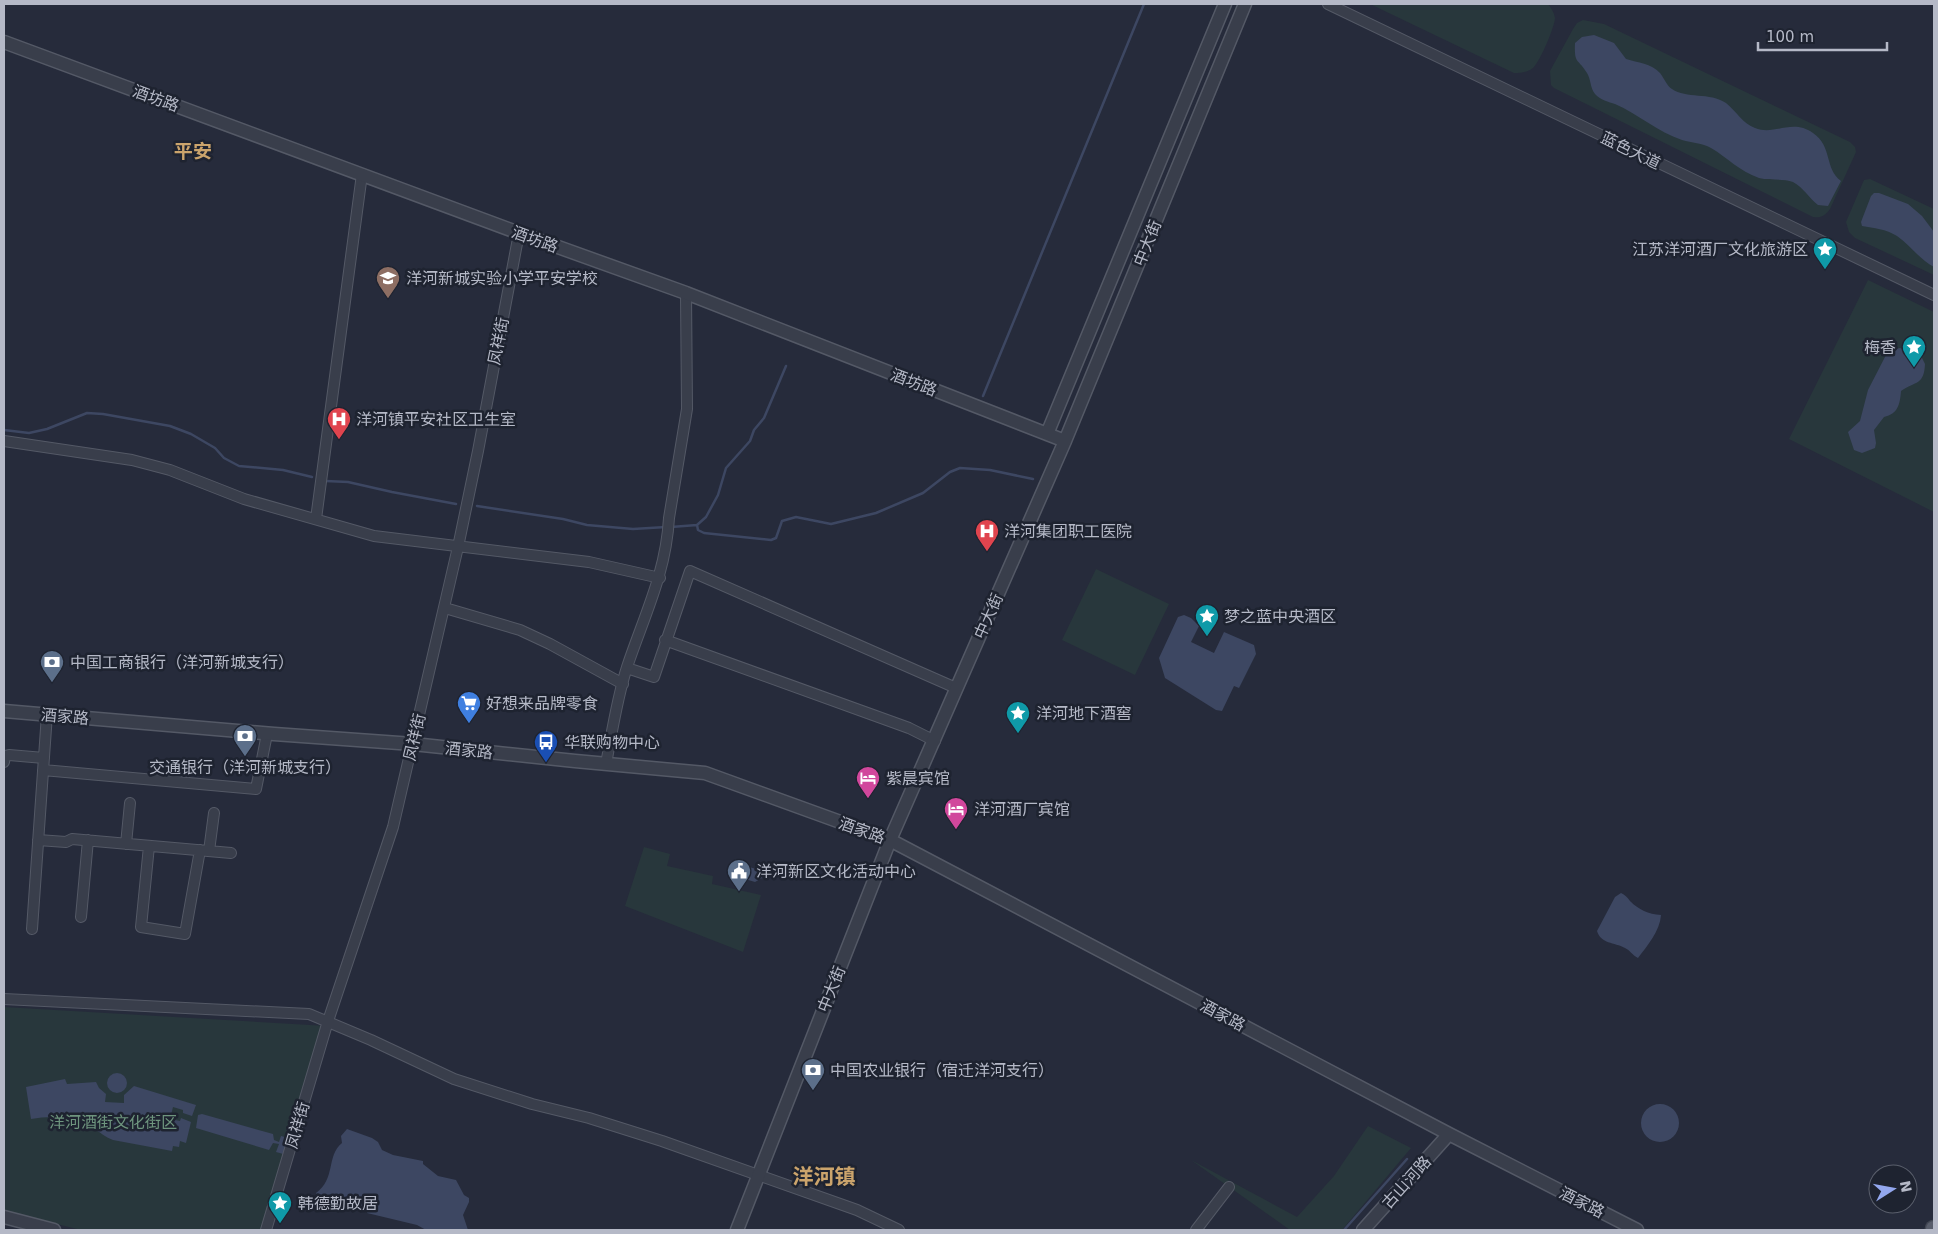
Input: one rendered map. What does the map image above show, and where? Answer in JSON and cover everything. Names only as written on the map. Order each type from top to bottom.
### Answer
[{"type":"street","name":"中大街","points":[[1047,434],[1225,4]]},
{"type":"street","name":"中大街","points":[[737,1230],[890,840],[1065,441],[1246,4]]},
{"type":"street","name":"蓝色大道","points":[[1328,4],[1934,296]]},
{"type":"street","name":"酒坊路","points":[[4,42],[686,293],[1065,441]]},
{"type":"street","points":[[316,519],[362,174]]},
{"type":"street","name":"凤祥街","points":[[266,1230],[328,1021],[393,828],[458,547],[519,233]]},
{"type":"street","points":[[606,764],[627,668],[660,578],[668,534],[687,409],[686,293]]},
{"type":"street","points":[[4,441],[132,460],[170,470],[244,499],[374,536],[588,562],[660,578]]},
{"type":"street","points":[[627,668],[654,677],[690,571],[956,688]]},
{"type":"street","points":[[445,608],[520,630],[550,644],[623,684]]},
{"type":"street","points":[[665,640],[909,728],[935,741]]},
{"type":"street","name":"酒家路","points":[[4,710],[267,734],[413,744],[705,773],[890,840],[1449,1134],[1637,1230]]},
{"type":"street","points":[[32,929],[47,714]]},
{"type":"street","points":[[43,770],[256,789],[267,734]]},
{"type":"street","points":[[4,762],[6,756],[9,755],[44,758]]},
{"type":"street","points":[[126,844],[130,803]]},
{"type":"street","points":[[149,846],[141,927],[185,934],[214,813]]},
{"type":"street","points":[[38,840],[66,842],[72,839],[88,840],[231,853]]},
{"type":"street","points":[[81,917],[88,840]]},
{"type":"street","points":[[4,999],[309,1014],[454,1079],[532,1104],[589,1118],[759,1174],[857,1210],[899,1230]]},
{"type":"street","name":"古山河路","points":[[1363,1230],[1449,1134]]},
{"type":"street","points":[[1196,1230],[1229,1187]]},
{"type":"street","points":[[4,1217],[54,1230]]},
{"type":"green space","points":[[1370,4],[1548,4],[1555,18],[1547,44],[1536,64],[1529,70],[1514,73]]},
{"type":"green space","points":[[1583,20],[1604,24],[1850,142],[1855,147],[1856,152],[1830,209],[1823,216],[1813,217],[1554,88],[1551,85],[1550,71],[1573,29],[1577,23]]},
{"type":"green space","points":[[1870,179],[1934,209],[1934,275],[1855,238],[1849,232],[1846,222],[1864,180]]},
{"type":"green space","points":[[1868,280],[1934,312],[1934,512],[1789,439]]},
{"type":"green space","points":[[1096,569],[1169,604],[1135,675],[1062,640]]},
{"type":"green space","points":[[644,847],[670,854],[667,866],[713,876],[712,884],[761,895],[743,952],[625,906]]},
{"type":"green space","name":"洋河酒街文化街区","points":[[4,1007],[327,1026],[267,1230],[81,1230],[4,1211]]},
{"type":"green space","points":[[1368,1126],[1411,1148],[1342,1230],[1290,1230],[1191,1160],[1297,1217],[1334,1176]]},
{"type":"water","points":[[1594,35],[1614,43],[1626,59],[1648,65],[1656,70],[1672,89],[1684,94],[1720,100],[1755,128],[1770,130],[1798,127],[1813,133],[1823,145],[1832,170],[1841,181],[1828,206],[1818,205],[1793,182],[1763,179],[1752,175],[1711,148],[1673,137],[1623,108],[1599,98],[1593,92],[1588,75],[1577,61],[1575,55],[1575,43],[1582,37]]},
{"type":"water","points":[[1874,193],[1879,193],[1908,204],[1922,216],[1934,232],[1934,267],[1897,236],[1884,230],[1862,226],[1861,222],[1871,196]]},
{"type":"water","points":[[1900,348],[1921,356],[1925,364],[1923,376],[1918,382],[1901,391],[1899,404],[1895,411],[1889,416],[1884,417],[1874,430],[1875,448],[1862,453],[1854,450],[1848,432],[1860,421],[1868,390],[1886,355],[1892,350]]},
{"type":"water","points":[[1184,615],[1191,618],[1199,626],[1191,642],[1214,653],[1224,632],[1254,645],[1256,654],[1239,688],[1234,686],[1222,711],[1216,710],[1165,678],[1159,658],[1178,617]]},
{"type":"water","points":[[749,867],[760,870],[762,878],[755,882],[745,879],[743,873]]},
{"type":"water","points":[[1621,893],[1640,909],[1648,913],[1661,915],[1656,932],[1638,958],[1627,949],[1605,941],[1597,931],[1615,897]]},
{"type":"water","points":[[117,1073],[124,1076],[127,1083],[124,1090],[117,1093],[110,1090],[107,1083],[110,1076]]},
{"type":"water","points":[[65,1079],[67,1084],[96,1082],[99,1088],[106,1094],[105,1102],[124,1103],[124,1095],[134,1086],[196,1105],[192,1116],[183,1113],[183,1110],[173,1107],[170,1119],[180,1121],[181,1118],[191,1122],[186,1143],[180,1141],[179,1147],[173,1146],[172,1151],[113,1140],[86,1124],[63,1117],[31,1119],[26,1087]]},
{"type":"water","points":[[1660,1104],[1674,1109],[1679,1123],[1674,1137],[1660,1142],[1646,1137],[1641,1123],[1646,1109]]},
{"type":"water","points":[[202,1114],[273,1134],[274,1140],[279,1142],[281,1136],[292,1139],[287,1155],[276,1152],[279,1144],[273,1143],[269,1150],[196,1128],[198,1115]]},
{"type":"water","points":[[347,1129],[372,1138],[378,1142],[382,1150],[393,1155],[423,1161],[423,1164],[438,1176],[456,1180],[464,1195],[469,1198],[463,1215],[468,1230],[426,1230],[417,1225],[367,1213],[368,1208],[363,1207],[361,1211],[357,1211],[357,1208],[338,1205],[335,1198],[331,1196],[325,1202],[318,1201],[316,1193],[326,1181],[334,1154],[342,1143],[341,1136]]},
{"type":"waterway","points":[[983,396],[1144,4]]},
{"type":"waterway","points":[[671,527],[697,525],[706,517],[718,495],[726,468],[750,441],[754,430],[764,418],[786,366]]},
{"type":"waterway","points":[[4,430],[29,433],[47,429],[87,413],[103,414],[170,426],[191,434],[215,448],[224,458],[239,466],[283,470],[312,477]]},
{"type":"waterway","points":[[697,525],[698,530],[704,533],[771,540],[776,538],[782,521],[796,517],[831,524],[876,513],[923,493],[950,472],[960,468],[990,470],[1033,479]]},
{"type":"waterway","points":[[326,481],[348,482],[456,504]]},
{"type":"waterway","points":[[477,506],[563,519],[587,525],[633,529],[666,527]]},
{"type":"waterway","points":[[1344,1230],[1407,1159]]},
{"type":"place","name":"江苏洋河酒厂文化旅游区","points":[[1825,270]]},
{"type":"place","name":"洋河新城实验小学平安学校","points":[[388,299]]},
{"type":"place","name":"梅香","points":[[1914,368]]},
{"type":"place","name":"洋河镇平安社区卫生室","points":[[339,440]]},
{"type":"place","name":"洋河集团职工医院","points":[[987,552]]},
{"type":"place","name":"梦之蓝中央酒区","points":[[1207,637]]},
{"type":"place","name":"中国工商银行（洋河新城支行）","points":[[52,683]]},
{"type":"place","name":"好想来品牌零食","points":[[469,724]]},
{"type":"place","name":"洋河地下酒窖","points":[[1018,734]]},
{"type":"place","name":"交通银行（洋河新城支行）","points":[[245,757]]},
{"type":"place","name":"华联购物中心","points":[[546,763]]},
{"type":"place","name":"紫晨宾馆","points":[[868,799]]},
{"type":"place","name":"洋河酒厂宾馆","points":[[956,830]]},
{"type":"place","name":"洋河新区文化活动中心","points":[[739,892]]},
{"type":"place","name":"中国农业银行（宿迁洋河支行）","points":[[813,1091]]},
{"type":"place","name":"韩德勤故居","points":[[280,1224]]},
{"type":"district","name":"平安","points":[[193,151]]},
{"type":"district","name":"洋河镇","points":[[824,1177]]}]
